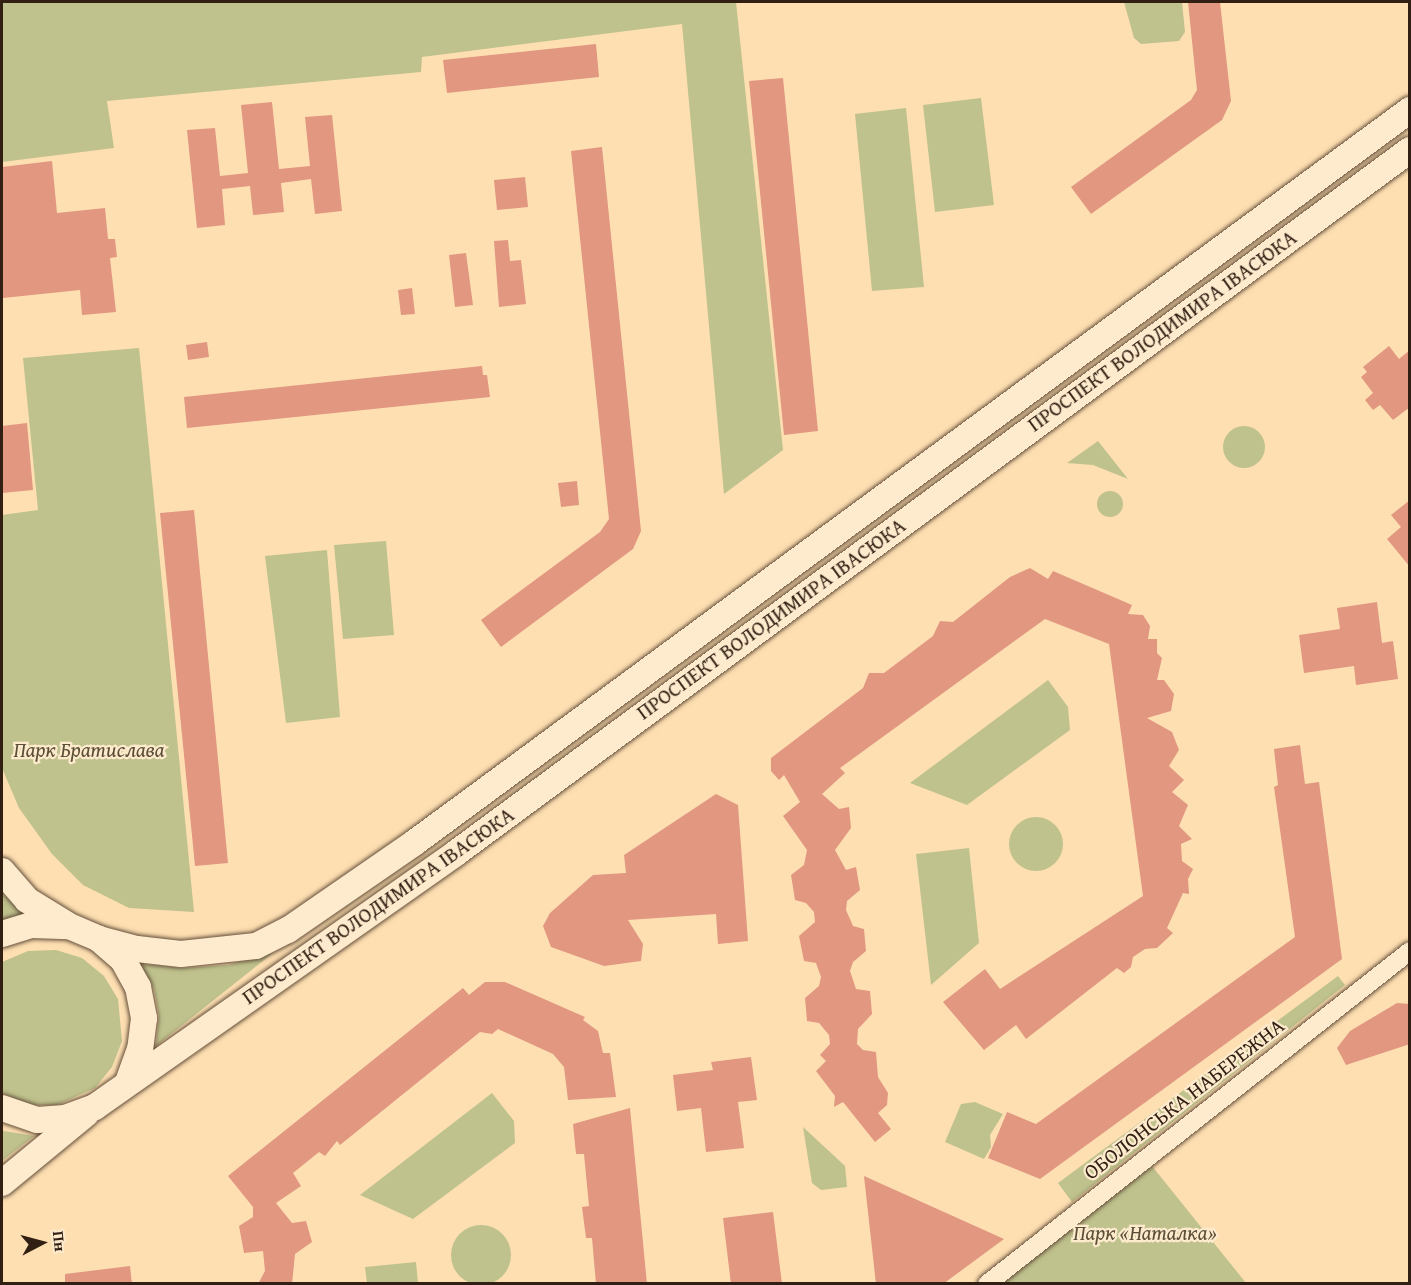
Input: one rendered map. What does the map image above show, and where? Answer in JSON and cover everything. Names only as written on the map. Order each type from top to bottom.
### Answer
[{"type":"main road","name":"ПРОСПЕКТ ВОЛОДИМИРА ІВАСЮКА","points":[[99,939],[137,950],[181,954],[256,946],[288,930],[414,843],[1410,110]]},
{"type":"main road","name":"ПРОСПЕКТ ВОЛОДИМИРА ІВАСЮКА","points":[[95,1107],[456,853],[1410,150]]},
{"type":"main road","points":[[1012,402],[1029,429]]},
{"type":"main road","points":[[2,871],[27,900],[69,926],[99,939],[123,960],[138,987],[144,1018],[140,1049],[128,1082]]},
{"type":"main road","points":[[2,934],[32,925],[69,926]]},
{"type":"main road","points":[[2,1108],[37,1120],[65,1118],[95,1107]]},
{"type":"main road","points":[[2,1183],[95,1107]]},
{"type":"street","name":"ОБОЛОНСЬКА НАБЕРЕЖНА","points":[[987,1284],[1410,951]]},
{"type":"green space","points":[[2,2],[736,2],[783,450],[724,494],[682,24],[422,57],[421,72],[107,101],[114,148],[2,162]]},
{"type":"green space","points":[[1124,2],[1182,2],[1185,32],[1179,41],[1141,44],[1134,38]]},
{"type":"green space","points":[[981,98],[994,205],[935,212],[923,105]]},
{"type":"green space","points":[[906,108],[924,287],[872,291],[855,114]]},
{"type":"green space","name":"Парк Братислава","points":[[139,348],[194,912],[129,908],[83,885],[52,854],[19,808],[2,768],[2,515],[38,510],[23,358]]},
{"type":"green space","points":[[1244,426],[1259,432],[1265,447],[1259,462],[1244,468],[1229,462],[1223,447],[1229,432]]},
{"type":"green space","points":[[1098,441],[1128,479],[1093,465],[1067,463]]},
{"type":"green space","points":[[1110,491],[1119,495],[1123,504],[1119,513],[1110,517],[1101,513],[1097,504],[1101,495]]},
{"type":"green space","points":[[386,541],[394,635],[343,639],[334,545]]},
{"type":"green space","points":[[327,550],[340,717],[286,723],[265,556]]},
{"type":"green space","points":[[1048,680],[1068,707],[1070,730],[967,805],[910,783]]},
{"type":"green space","points":[[1036,817],[1046,819],[1055,825],[1061,834],[1063,844],[1061,854],[1055,863],[1046,869],[1036,871],[1026,869],[1017,863],[1011,854],[1009,844],[1011,834],[1017,825],[1026,819]]},
{"type":"green space","points":[[969,848],[979,943],[931,985],[916,854]]},
{"type":"green space","points":[[2,893],[26,917],[2,921]]},
{"type":"green space","points":[[56,950],[82,958],[104,976],[118,999],[122,1041],[112,1067],[95,1088],[57,1105],[29,1105],[2,1093],[2,962],[28,951]]},
{"type":"green space","points":[[273,953],[156,1046],[159,1016],[154,989],[140,964],[183,968],[228,965]]},
{"type":"green space","points":[[1338,976],[1345,985],[1072,1202],[1058,1183]]},
{"type":"green space","points":[[492,1093],[514,1121],[515,1143],[413,1219],[360,1195]]},
{"type":"green space","points":[[975,1102],[1003,1114],[990,1135],[991,1147],[984,1159],[945,1142],[961,1104]]},
{"type":"green space","points":[[803,1127],[845,1166],[847,1187],[821,1190],[812,1183]]},
{"type":"green space","points":[[2,1129],[4,1131],[34,1136],[2,1161]]},
{"type":"green space","name":"Парк «Наталка»","points":[[1152,1166],[1246,1283],[1003,1283]]},
{"type":"green space","points":[[475,1225],[487,1225],[503,1233],[509,1243],[511,1255],[509,1267],[503,1277],[487,1285],[475,1285],[459,1277],[451,1261],[451,1249],[459,1233]]},
{"type":"green space","points":[[416,1262],[418,1283],[367,1283],[365,1267]]},
{"type":"building","points":[[1188,2],[1220,2],[1231,101],[1222,120],[1091,214],[1071,187],[1191,100],[1197,90]]},
{"type":"building","points":[[596,44],[599,77],[447,93],[443,60]]},
{"type":"building","points":[[783,78],[818,431],[784,435],[749,81]]},
{"type":"building","points":[[272,102],[279,169],[310,166],[305,117],[332,115],[342,211],[315,214],[311,179],[281,183],[284,212],[253,215],[250,186],[222,189],[225,225],[197,228],[187,130],[215,128],[220,176],[248,173],[241,105]]},
{"type":"building","points":[[602,147],[641,531],[633,549],[501,647],[481,620],[600,532],[609,519],[571,151]]},
{"type":"building","points":[[52,161],[57,213],[105,208],[108,239],[115,239],[117,257],[110,258],[116,312],[82,315],[80,290],[3,298],[2,167]]},
{"type":"building","points":[[525,177],[528,207],[497,210],[494,180]]},
{"type":"building","points":[[508,240],[510,261],[521,260],[526,304],[499,307],[494,241]]},
{"type":"building","points":[[466,253],[473,305],[455,307],[449,255]]},
{"type":"building","points":[[412,288],[415,314],[401,315],[398,290]]},
{"type":"building","points":[[207,342],[209,357],[188,360],[186,345]]},
{"type":"building","points":[[1389,346],[1399,359],[1410,350],[1410,407],[1393,420],[1380,405],[1373,410],[1365,400],[1373,393],[1361,377],[1367,372],[1363,367]]},
{"type":"building","points":[[482,366],[483,375],[487,375],[490,397],[187,428],[184,397]]},
{"type":"building","points":[[27,423],[33,490],[2,493],[2,426]]},
{"type":"building","points":[[577,481],[579,505],[561,507],[558,483]]},
{"type":"building","points":[[1410,500],[1410,567],[1387,539],[1401,527],[1391,515]]},
{"type":"building","points":[[194,510],[228,863],[195,866],[160,513]]},
{"type":"building","points":[[1030,568],[1048,579],[1053,571],[1132,605],[1128,614],[1143,615],[1150,626],[1148,639],[1157,639],[1157,653],[1162,658],[1157,680],[1164,680],[1174,694],[1171,711],[1147,718],[1172,732],[1179,750],[1169,766],[1184,780],[1172,792],[1188,805],[1179,826],[1192,839],[1181,844],[1182,861],[1193,869],[1188,879],[1189,894],[1183,893],[1167,928],[1173,933],[1157,948],[1145,949],[1133,957],[1131,967],[1124,973],[1117,968],[1026,1039],[1016,1025],[984,1050],[943,1002],[985,969],[1000,989],[1143,896],[1109,644],[1045,619],[840,768],[845,773],[822,794],[839,809],[849,807],[851,828],[835,850],[846,870],[856,867],[860,890],[847,901],[846,910],[853,926],[864,929],[866,951],[853,962],[850,971],[856,989],[870,991],[872,1014],[858,1029],[857,1044],[863,1050],[876,1052],[878,1077],[888,1093],[887,1105],[878,1113],[891,1129],[875,1142],[843,1102],[834,1107],[835,1096],[816,1071],[826,1061],[820,1055],[830,1044],[829,1035],[819,1023],[807,1021],[805,998],[819,986],[821,977],[816,963],[804,961],[799,936],[815,922],[814,912],[806,903],[795,900],[791,875],[804,865],[807,850],[783,816],[800,802],[784,775],[779,780],[771,771],[771,758],[863,688],[869,673],[884,673],[933,636],[940,621],[953,622],[1010,577]]},
{"type":"building","points":[[1377,602],[1382,643],[1393,641],[1398,679],[1356,685],[1354,666],[1304,673],[1299,635],[1340,629],[1337,608]]},
{"type":"building","points":[[1300,745],[1305,784],[1319,782],[1342,959],[1040,1179],[988,1158],[1007,1112],[1036,1124],[1295,937],[1274,787],[1278,785],[1274,749]]},
{"type":"building","points":[[716,794],[738,805],[748,941],[718,944],[716,914],[628,920],[643,944],[641,961],[604,966],[551,947],[543,926],[550,913],[593,875],[626,873],[624,855]]},
{"type":"building","points":[[485,982],[505,982],[585,1017],[583,1020],[598,1031],[603,1053],[610,1053],[616,1097],[568,1100],[564,1067],[553,1054],[498,1029],[492,1034],[480,1032],[340,1145],[337,1141],[325,1156],[319,1152],[293,1173],[301,1186],[276,1203],[292,1223],[306,1221],[312,1242],[295,1254],[292,1284],[258,1284],[265,1271],[263,1251],[244,1253],[239,1226],[253,1217],[253,1207],[228,1176],[463,988],[469,995]]},
{"type":"building","points":[[1397,1003],[1410,1004],[1410,1044],[1346,1065],[1337,1048],[1350,1031]]},
{"type":"building","points":[[751,1057],[757,1100],[738,1102],[744,1148],[706,1152],[701,1108],[677,1111],[673,1075],[713,1070],[711,1062]]},
{"type":"building","points":[[630,1108],[647,1284],[596,1284],[592,1238],[586,1238],[582,1207],[589,1206],[584,1154],[576,1154],[573,1124]]},
{"type":"building","points":[[864,1176],[1004,1239],[943,1284],[876,1284]]},
{"type":"building","points":[[773,1212],[782,1284],[731,1284],[723,1218]]},
{"type":"building","points":[[130,1266],[132,1284],[65,1284],[65,1274]]}]
